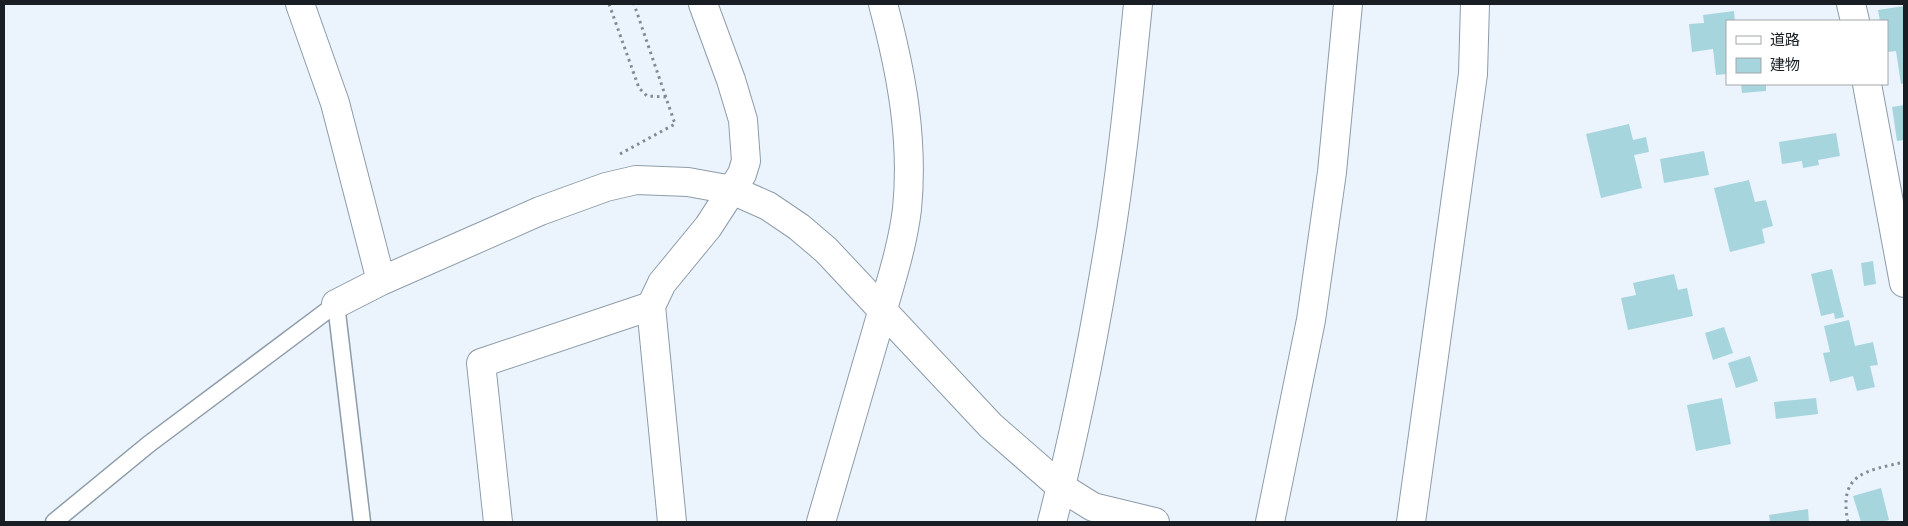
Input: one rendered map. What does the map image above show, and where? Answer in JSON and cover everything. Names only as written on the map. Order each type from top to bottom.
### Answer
[{"type":"street","points":[[300,4],[335,103],[381,281]]},
{"type":"street","points":[[672,522],[651,306],[662,283],[708,227],[742,174],[746,161],[743,120],[731,80],[703,4]]},
{"type":"street","points":[[822,522],[898,256],[906,209],[909,149],[905,106],[894,45],[883,4]]},
{"type":"street","points":[[1052,522],[1105,274],[1124,139],[1138,4]]},
{"type":"street","points":[[1270,522],[1311,320],[1332,172],[1348,4]]},
{"type":"street","points":[[1411,522],[1473,74],[1475,4]]},
{"type":"street","points":[[1851,4],[1855,20]]},
{"type":"street","points":[[1867,85],[1904,283]]},
{"type":"street","points":[[336,304],[381,281],[540,211],[606,187],[636,180],[688,182],[732,190],[768,206],[799,226],[826,250],[991,426],[1061,487],[1093,508],[1155,522]]},
{"type":"street","points":[[498,522],[481,363],[651,306]]},
{"type":"lane","points":[[54,522],[150,444],[336,304]]},
{"type":"lane","points":[[336,304],[362,522]]},
{"type":"path","points":[[609,4],[639,88],[647,96],[666,97]]},
{"type":"path","points":[[619,154],[675,124],[634,4]]},
{"type":"path","points":[[1848,522],[1845,509],[1848,488],[1863,472],[1904,462]]},
{"type":"building","points":[[1904,6],[1904,83],[1901,84],[1896,51],[1888,52],[1888,20],[1880,20],[1878,10]]},
{"type":"building","points":[[1734,11],[1735,20],[1726,20],[1726,74],[1716,75],[1713,49],[1692,52],[1689,24],[1704,23],[1703,15]]},
{"type":"building","points":[[1741,85],[1766,85],[1766,91],[1742,93]]},
{"type":"building","points":[[1904,105],[1904,140],[1897,141],[1892,107]]},
{"type":"building","points":[[1629,124],[1633,140],[1646,137],[1649,152],[1634,155],[1642,188],[1601,198],[1586,134]]},
{"type":"building","points":[[1836,133],[1840,156],[1818,160],[1819,165],[1803,168],[1802,161],[1782,164],[1779,142]]},
{"type":"building","points":[[1704,151],[1709,175],[1664,183],[1660,159]]},
{"type":"building","points":[[1749,180],[1755,202],[1766,200],[1773,226],[1762,229],[1765,243],[1730,252],[1714,188]]},
{"type":"building","points":[[1873,261],[1876,284],[1864,286],[1861,263]]},
{"type":"building","points":[[1832,269],[1844,317],[1835,319],[1834,313],[1821,316],[1811,274]]},
{"type":"building","points":[[1674,274],[1678,290],[1687,288],[1693,316],[1628,330],[1621,298],[1636,295],[1633,283]]},
{"type":"building","points":[[1849,320],[1855,346],[1873,342],[1878,365],[1870,366],[1875,387],[1857,391],[1853,376],[1830,382],[1823,353],[1830,352],[1824,326]]},
{"type":"building","points":[[1724,327],[1733,353],[1713,360],[1705,333]]},
{"type":"building","points":[[1750,356],[1758,381],[1736,388],[1728,363]]},
{"type":"building","points":[[1722,398],[1731,444],[1696,451],[1687,405]]},
{"type":"building","points":[[1816,398],[1818,414],[1776,419],[1774,402]]},
{"type":"building","points":[[1881,488],[1889,520],[1861,522],[1853,496]]},
{"type":"building","points":[[1808,509],[1809,522],[1770,522],[1769,515]]}]
